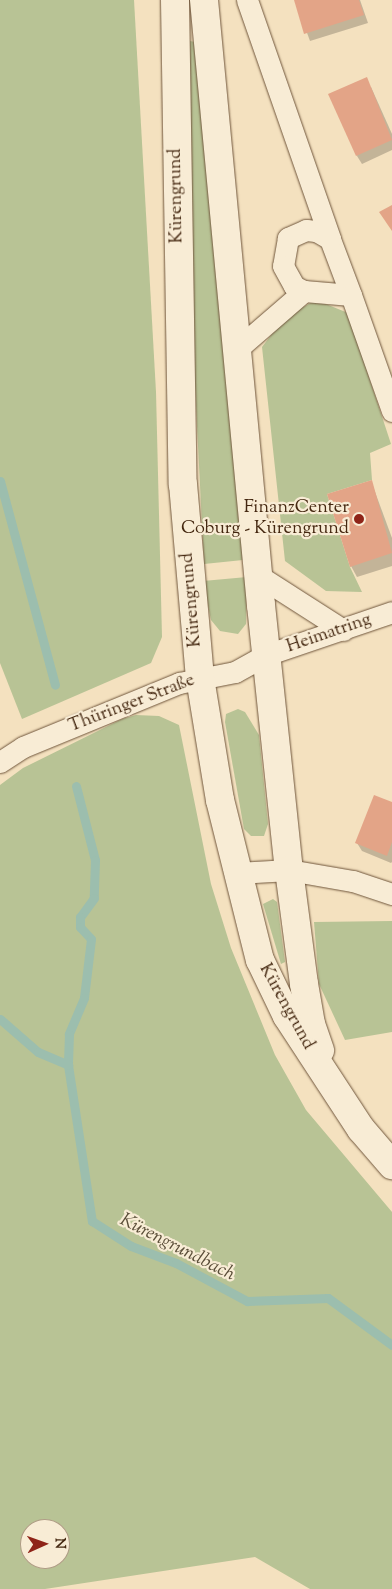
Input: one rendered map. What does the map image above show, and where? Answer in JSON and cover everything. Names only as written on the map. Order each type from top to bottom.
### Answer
[{"type":"main road","name":"Kürengrund","points":[[175,0],[183,484],[200,678],[237,873],[260,960],[287,1016],[361,1129],[392,1165]]},
{"type":"main road","name":"Kürengrund","points":[[204,0],[236,350],[289,870],[311,1024],[332,1085]]},
{"type":"street","points":[[247,0],[392,411]]},
{"type":"street","points":[[330,239],[316,231],[306,230],[288,238],[283,266],[294,286],[304,291],[351,294]]},
{"type":"street","points":[[236,350],[304,291]]},
{"type":"street","points":[[259,576],[343,630]]},
{"type":"street","name":"Heimatring","points":[[200,678],[231,658],[266,655],[392,612]]},
{"type":"street","name":"Thüringer Straße","points":[[0,762],[23,747],[179,683],[200,678]]},
{"type":"street","points":[[237,873],[289,870],[353,881],[392,894]]},
{"type":"green space","points":[[0,0],[134,0],[156,392],[162,637],[151,663],[22,719],[0,663]]},
{"type":"green space","points":[[190,41],[195,42],[243,560],[204,564],[191,307]]},
{"type":"green space","points":[[316,300],[348,313],[391,444],[370,453],[372,480],[327,494],[350,567],[362,592],[326,591],[285,561],[262,347],[285,317]]},
{"type":"green space","points":[[247,577],[246,624],[238,634],[220,631],[211,620],[203,581]]},
{"type":"green space","points":[[238,709],[245,712],[259,735],[268,824],[264,836],[251,836],[244,829],[225,722],[226,714]]},
{"type":"green space","points":[[136,715],[159,716],[179,725],[211,884],[231,948],[275,1055],[306,1110],[392,1212],[392,1589],[310,1589],[255,1557],[45,1589],[0,1589],[0,785],[23,768],[122,719]]},
{"type":"green space","points":[[273,899],[277,902],[285,962],[281,964],[263,904]]},
{"type":"green space","points":[[392,921],[392,1032],[345,1040],[319,984],[314,922]]},
{"type":"building","points":[[294,0],[359,0],[364,15],[304,34]]},
{"type":"building","points":[[367,77],[392,140],[356,156],[328,94]]},
{"type":"building","points":[[392,205],[392,231],[379,212]]},
{"type":"building","name":"FinanzCenter Coburg - Kürengrund","points":[[372,480],[392,553],[350,567],[327,494]]},
{"type":"building","points":[[374,795],[392,802],[392,842],[387,856],[355,843]]},
{"type":"waterway","points":[[0,481],[55,685]]},
{"type":"waterway","name":"Kürengrundbach","points":[[76,786],[95,860],[94,898],[80,917],[80,927],[91,939],[84,998],[69,1034],[68,1065],[92,1221],[131,1246],[176,1263],[247,1301],[328,1298],[392,1345]]},
{"type":"waterway","points":[[0,1019],[38,1052],[68,1065]]},
{"type":"place","name":"FinanzCenter Coburg - Kürengrund","points":[[359,519]]}]
